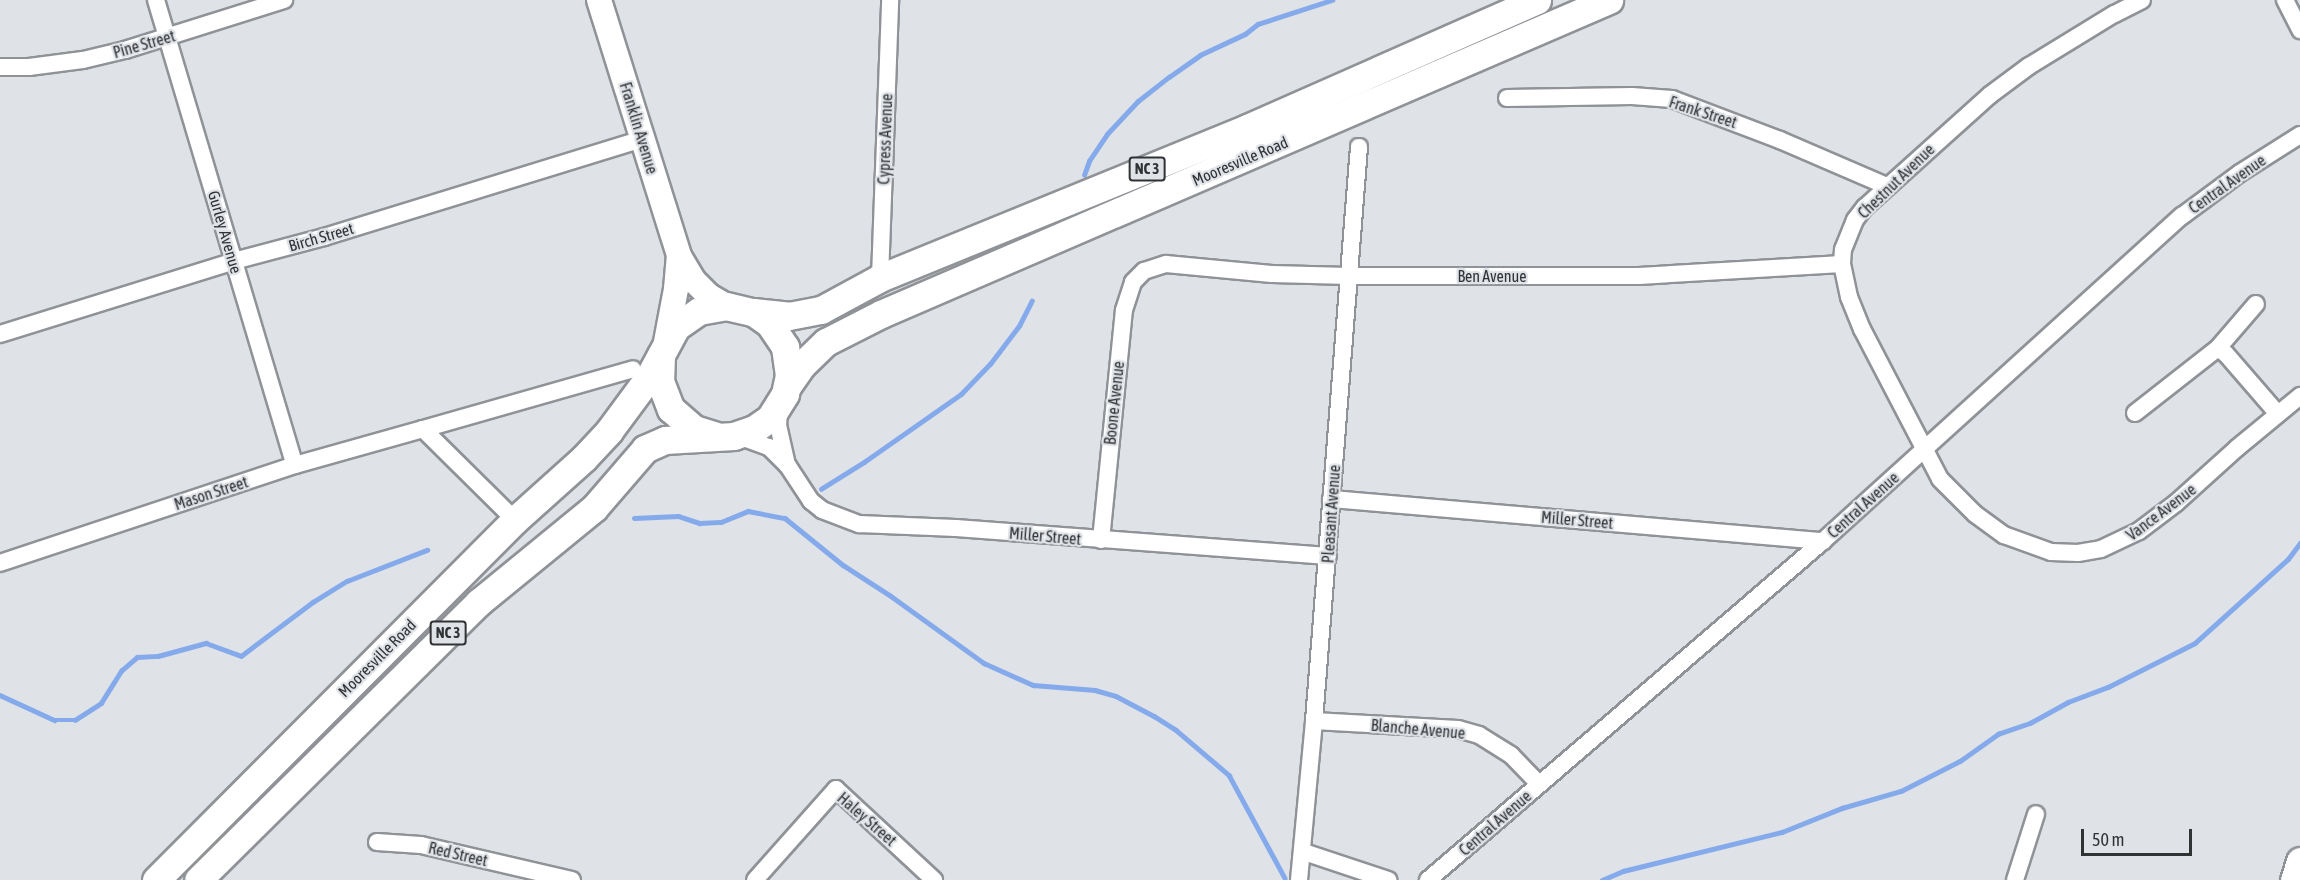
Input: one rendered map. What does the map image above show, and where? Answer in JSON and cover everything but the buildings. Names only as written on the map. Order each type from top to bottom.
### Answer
[{"type":"main road","name":"Mooresville Road","points":[[156,880],[515,520],[584,458],[609,431],[649,377],[676,327],[691,315],[708,308],[726,306],[789,316],[814,313],[880,278],[1247,128],[1537,0]]},
{"type":"main road","name":"Mooresville Road","points":[[198,880],[479,602],[594,508],[645,449],[665,440],[729,436],[762,424],[785,394],[802,365],[826,342],[881,314],[1609,0]]},
{"type":"main road","name":"Mooresville Road","points":[[753,312],[775,330],[785,347],[789,366],[785,394]]},
{"type":"main road","points":[[664,347],[660,381],[671,409],[694,429],[729,436]]},
{"type":"main road","points":[[2294,880],[2300,861]]},
{"type":"street","name":"Gurley Avenue","points":[[156,0],[295,465]]},
{"type":"street","name":"Pine Street","points":[[0,67],[29,67],[83,60],[167,37],[284,0]]},
{"type":"street","name":"Franklin Avenue","points":[[599,0],[679,256],[694,281],[709,296],[726,306]]},
{"type":"street","name":"Cypress Avenue","points":[[880,278],[890,0]]},
{"type":"street","name":"Chestnut Avenue","points":[[1924,450],[1862,329],[1849,297],[1842,264],[1843,249],[1855,220],[1887,186],[1990,95],[2021,72],[2114,14],[2142,0]]},
{"type":"street","points":[[2285,0],[2300,30]]},
{"type":"street","name":"Frank Street","points":[[1507,98],[1632,96],[1672,99],[1780,140],[1887,186]]},
{"type":"street","name":"Central Avenue","points":[[1428,880],[1823,542],[2182,216],[2240,173],[2300,135]]},
{"type":"street","name":"Birch Street","points":[[0,334],[234,261],[324,237],[643,139]]},
{"type":"street","name":"Pleasant Avenue","points":[[1299,880],[1304,852],[1359,147]]},
{"type":"street","name":"Franklin Avenue","points":[[664,347],[676,289],[679,256]]},
{"type":"street","name":"Ben Avenue","points":[[1144,271],[1166,264],[1272,274],[1349,276],[1639,276],[1842,264]]},
{"type":"street","name":"Boone Avenue","points":[[1101,540],[1124,310],[1133,282],[1144,271]]},
{"type":"street","points":[[2135,413],[2218,348],[2256,304]]},
{"type":"street","points":[[2218,348],[2226,354],[2278,414]]},
{"type":"street","name":"Mason Street","points":[[0,563],[295,465],[633,369]]},
{"type":"street","name":"Miller Street","points":[[785,394],[778,425],[788,466]]},
{"type":"street","name":"Vance Avenue","points":[[1924,450],[1940,479],[1975,514],[2004,535],[2050,552],[2101,549],[2139,531],[2184,496],[2300,396]]},
{"type":"street","points":[[423,429],[515,520]]},
{"type":"street","name":"Miller Street","points":[[729,436],[765,444],[788,466],[815,505],[851,523],[1328,556]]},
{"type":"street","name":"Miller Street","points":[[1331,499],[1823,542]]},
{"type":"street","name":"Blanche Avenue","points":[[1314,721],[1458,729],[1479,735],[1511,755],[1539,784]]},
{"type":"street","name":"Haley Street","points":[[754,880],[836,789],[934,880]]},
{"type":"street","points":[[2015,880],[2036,814]]},
{"type":"street","name":"Red Street","points":[[377,842],[421,845],[572,880]]},
{"type":"street","points":[[1304,852],[1388,880]]},
{"type":"waterway","points":[[1084,175],[1089,161],[1107,134],[1138,101],[1200,55],[1245,34],[1258,24],[1332,0]]},
{"type":"waterway","points":[[821,489],[864,462],[961,394],[990,364],[1019,326],[1032,301]]},
{"type":"waterway","points":[[634,518],[678,516],[700,523],[721,522],[748,511],[785,518],[843,565],[891,596],[984,663],[1033,685],[1095,690],[1116,696],[1154,716],[1176,730],[1229,775],[1285,878]]},
{"type":"waterway","points":[[1602,880],[1623,871],[1782,832],[1842,808],[1901,791],[1960,761],[1998,734],[2030,723],[2068,702],[2108,687],[2195,643],[2288,559],[2300,543]]},
{"type":"waterway","points":[[0,695],[54,720],[75,720],[101,703],[121,671],[137,657],[158,656],[206,643],[241,656],[313,602],[347,581],[427,550]]}]
